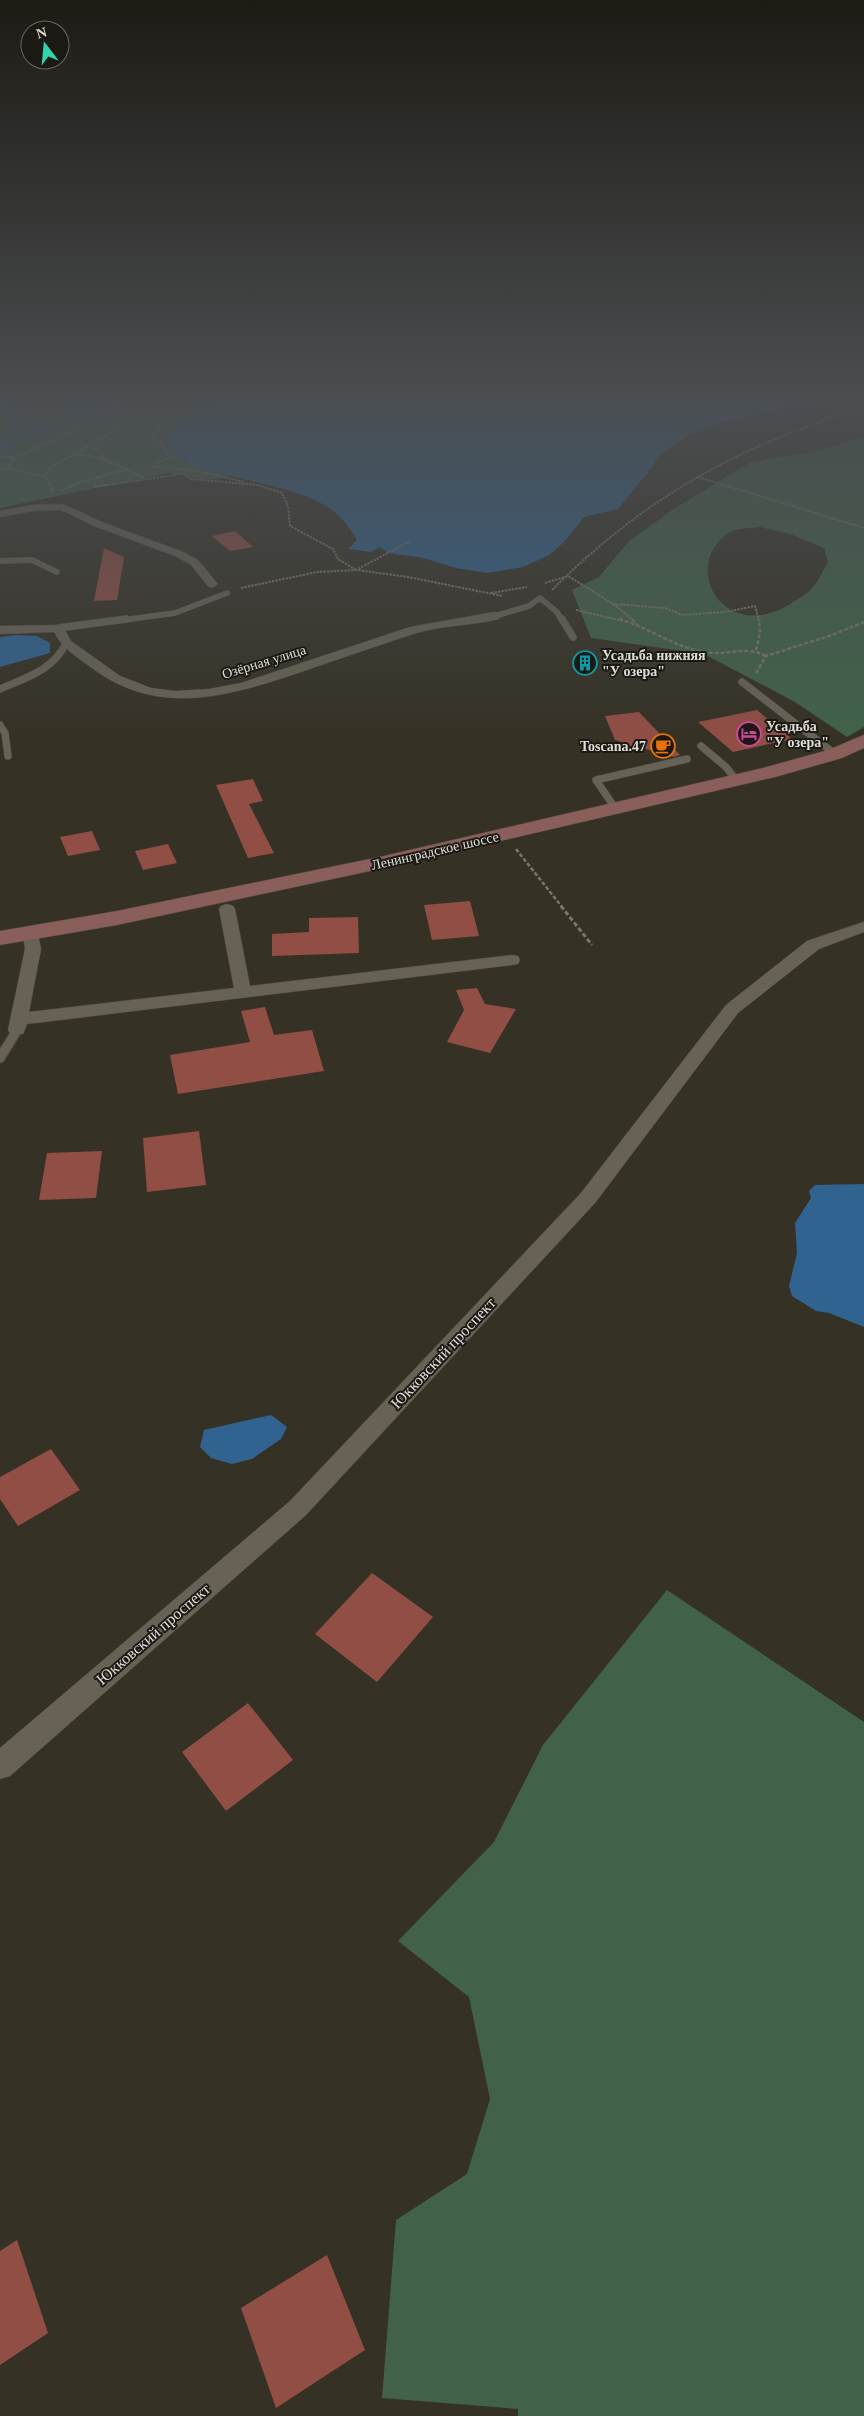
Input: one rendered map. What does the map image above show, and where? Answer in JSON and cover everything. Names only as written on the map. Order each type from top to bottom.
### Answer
[{"type":"main road","name":"Ленинградское шоссе","points":[[0,938],[118,918],[290,883],[736,780],[862,745]]},
{"type":"street","points":[[78,514],[98,524],[179,554],[194,562],[212,584]]},
{"type":"street","name":"Озёрная улица","points":[[58,628],[66,643],[115,679],[149,692],[175,695],[209,693],[243,687],[414,630],[495,616]]},
{"type":"street","points":[[0,630],[58,628]]},
{"type":"street","points":[[227,909],[243,992]]},
{"type":"street","name":"Юкковский проспект","points":[[0,1766],[298,1508],[588,1198],[732,1009],[813,945],[864,928]]},
{"type":"street","points":[[31,933],[33,949],[18,1026],[243,992],[512,960]]},
{"type":"lane","points":[[0,561],[32,560],[57,572]]},
{"type":"lane","points":[[58,628],[175,613],[227,592]]},
{"type":"lane","points":[[495,616],[529,606],[540,598],[557,612],[573,636]]},
{"type":"lane","points":[[0,689],[56,662],[64,651],[66,643]]},
{"type":"lane","points":[[742,682],[764,697],[835,754]]},
{"type":"lane","points":[[0,725],[6,732],[8,756]]},
{"type":"lane","points":[[701,746],[726,767],[736,780]]},
{"type":"lane","points":[[615,808],[596,780],[687,758]]},
{"type":"lane","points":[[0,1058],[18,1026]]},
{"type":"path","points":[[289,514],[290,526],[333,549],[338,559],[356,570]]},
{"type":"path","points":[[540,598],[556,588],[589,553],[641,514]]},
{"type":"path","points":[[820,514],[864,528]]},
{"type":"path","points":[[356,570],[410,541]]},
{"type":"path","points":[[227,592],[280,578],[317,572],[356,570],[504,596]]},
{"type":"path","points":[[544,583],[568,576],[613,604],[633,619],[639,627]]},
{"type":"path","points":[[488,594],[535,585]]},
{"type":"path","points":[[540,598],[586,614],[624,621],[686,650],[716,654],[738,649],[756,650],[766,656]]},
{"type":"path","points":[[613,604],[665,608],[683,615],[725,612],[755,606],[760,621],[761,637],[756,650]]},
{"type":"path","points":[[764,697],[756,672],[766,656],[832,635],[864,622]]},
{"type":"path","points":[[504,835],[592,945]]},
{"type":"green space","points":[[667,514],[864,514],[864,727],[847,737],[795,702],[704,654],[591,638],[572,590],[599,577],[629,541]],"holes":[[[760,527],[790,534],[824,548],[828,562],[817,582],[808,592],[793,602],[768,614],[747,615],[729,609],[716,597],[709,581],[708,563],[715,546],[733,531]]]},
{"type":"green space","points":[[667,1590],[864,1722],[864,2416],[518,2416],[518,2409],[382,2398],[396,2220],[467,2174],[490,2099],[469,1997],[398,1941],[494,1842],[543,1745]]},
{"type":"water","points":[[336,514],[598,514],[584,517],[564,542],[549,555],[523,567],[487,573],[456,568],[424,558],[388,553],[380,547],[371,552],[348,549],[357,540]]},
{"type":"water","points":[[17,635],[37,636],[50,643],[50,653],[0,667],[0,637]]},
{"type":"water","points":[[864,1184],[864,1327],[829,1313],[816,1311],[792,1296],[789,1286],[797,1253],[795,1223],[811,1198],[809,1191],[815,1185]]},
{"type":"water","points":[[271,1415],[287,1427],[281,1439],[252,1459],[232,1464],[211,1458],[200,1447],[204,1430]]},
{"type":"building","points":[[235,531],[253,547],[230,551],[212,536]]},
{"type":"building","points":[[104,548],[124,557],[117,600],[94,601]]},
{"type":"building","name":"Усадьба \"У озера\"","points":[[757,710],[792,739],[733,752],[698,722]]},
{"type":"building","points":[[639,712],[680,755],[674,757],[646,749],[634,751],[628,744],[615,740],[605,716]]},
{"type":"building","points":[[253,779],[263,801],[249,804],[274,853],[248,858],[216,785]]},
{"type":"building","points":[[92,831],[100,850],[68,856],[60,837]]},
{"type":"building","points":[[168,844],[177,863],[143,870],[135,851]]},
{"type":"building","points":[[470,901],[479,936],[432,940],[424,905]]},
{"type":"building","points":[[358,917],[359,953],[272,956],[272,934],[309,932],[309,918]]},
{"type":"building","points":[[477,988],[485,1004],[516,1009],[490,1053],[447,1042],[464,1010],[456,990]]},
{"type":"building","points":[[265,1007],[274,1035],[312,1030],[324,1071],[178,1094],[170,1055],[250,1042],[241,1011]]},
{"type":"building","points":[[199,1131],[206,1185],[147,1192],[143,1138]]},
{"type":"building","points":[[102,1151],[96,1198],[39,1200],[47,1153]]},
{"type":"building","points":[[51,1449],[80,1490],[18,1526],[0,1499],[0,1477]]},
{"type":"building","points":[[372,1573],[433,1617],[377,1682],[315,1634]]},
{"type":"building","points":[[248,1703],[293,1760],[226,1811],[182,1752]]},
{"type":"building","points":[[17,2240],[48,2333],[0,2365],[0,2251]]},
{"type":"building","points":[[327,2255],[365,2350],[276,2408],[241,2308]]},
{"type":"place","name":"Усадьба нижняя \"У озера\"","points":[[585,663]]},
{"type":"place","name":"Усадьба \"У озера\"","points":[[749,734]]},
{"type":"place","name":"Toscana.47","points":[[663,746]]}]
